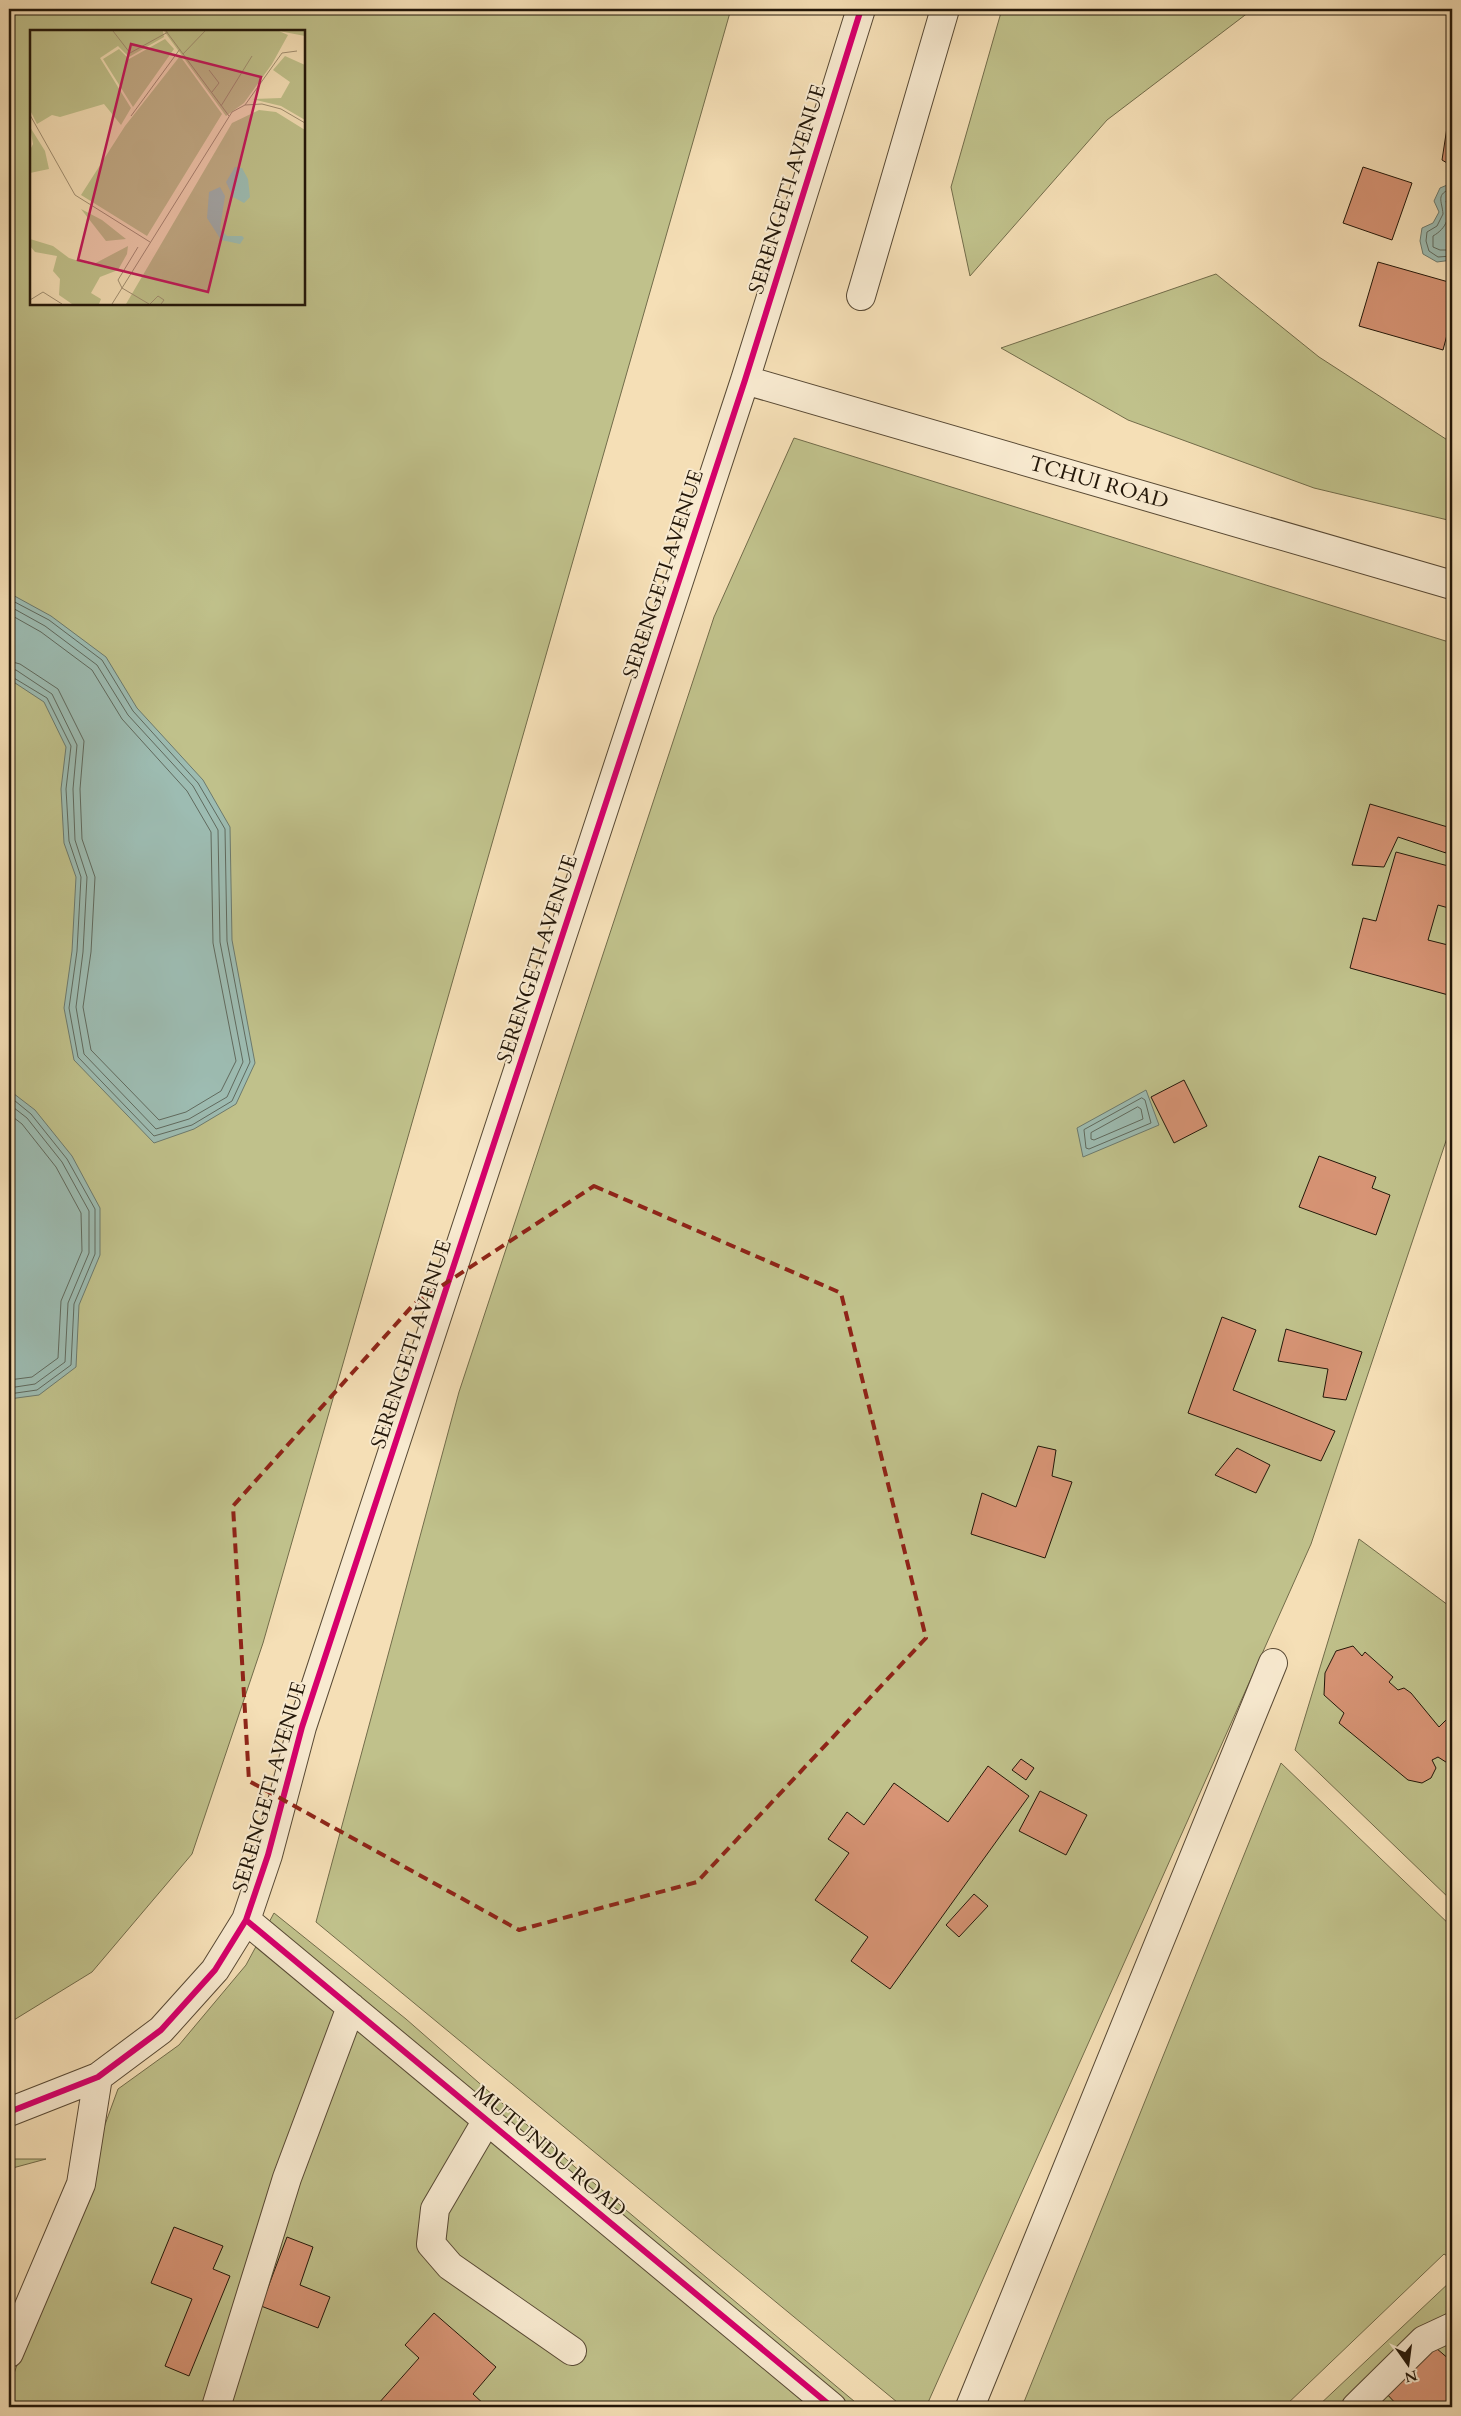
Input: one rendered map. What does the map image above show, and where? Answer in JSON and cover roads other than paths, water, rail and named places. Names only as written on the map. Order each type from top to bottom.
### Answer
[{"type":"street","name":"SERENGETI AVENUE","points":[[9,2112],[98,2077],[161,2030],[215,1970],[246,1920],[268,1856],[302,1727],[744,380],[861,9]]},
{"type":"street","points":[[861,296],[945,9]]},
{"type":"street","name":"TCHUI ROAD","points":[[744,380],[1452,585]]},
{"type":"street","points":[[970,2407],[1273,1663]]},
{"type":"street","name":"MUTUNDU ROAD","points":[[246,1920],[832,2407]]},
{"type":"street","points":[[216,2407],[287,2178],[351,2008]]},
{"type":"street","points":[[9,2353],[81,2184],[98,2077]]},
{"type":"street","points":[[487,2120],[435,2209],[431,2244],[450,2266],[572,2351]]},
{"type":"street","points":[[1356,2407],[1424,2340],[1452,2326]]},
{"type":"water","points":[[1452,183],[1452,260],[1437,262],[1423,254],[1420,241],[1422,228],[1433,223],[1439,212],[1434,201],[1440,188]]},
{"type":"water","points":[[9,593],[51,616],[106,657],[137,708],[203,780],[230,827],[232,940],[255,1063],[236,1104],[194,1129],[154,1143],[74,1060],[64,1008],[72,951],[76,877],[64,843],[61,789],[66,747],[44,702],[9,679]]},
{"type":"water","points":[[9,1090],[35,1110],[72,1156],[100,1208],[100,1255],[79,1305],[76,1367],[39,1395],[9,1399]]},
{"type":"water","points":[[1146,1090],[1159,1125],[1083,1157],[1077,1128]]}]
